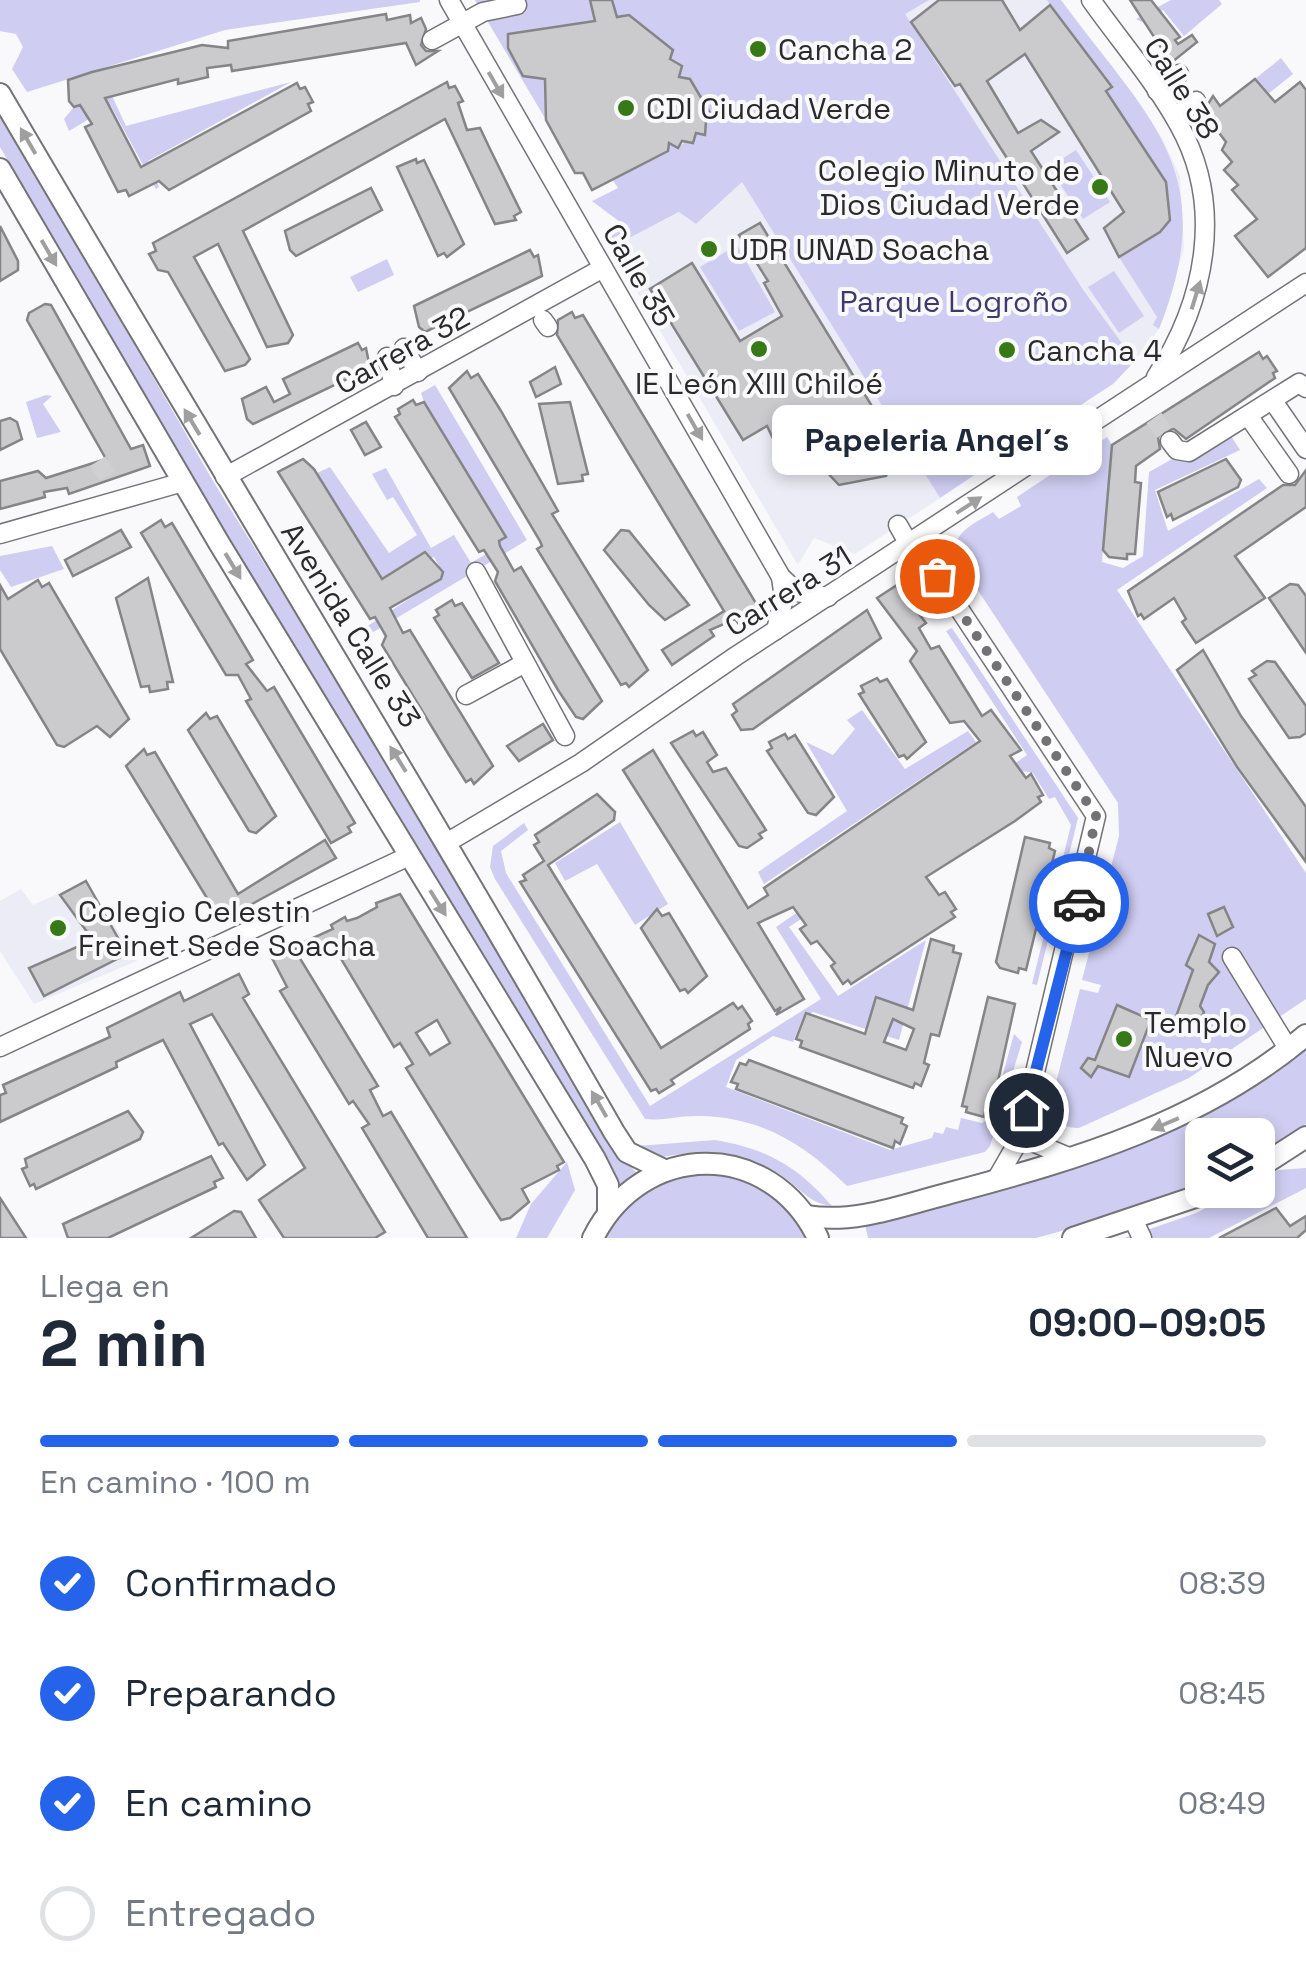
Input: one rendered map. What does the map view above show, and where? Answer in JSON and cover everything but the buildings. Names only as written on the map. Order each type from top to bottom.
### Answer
[{"type":"main road","name":"Avenida Calle 33","points":[[0,94],[225,477],[448,842],[627,1152],[664,1170]]},
{"type":"main road","points":[[0,169],[183,482],[603,1172],[608,1212]]},
{"type":"main road","points":[[807,1216],[860,1217],[1074,1158],[1212,1102],[1306,1035]]},
{"type":"main road","points":[[1275,1157],[1306,1137]]},
{"type":"main road","points":[[592,1238],[608,1212],[629,1190],[664,1170],[702,1163],[732,1166],[774,1185],[807,1216],[818,1238]]},
{"type":"main road","points":[[1074,1238],[1138,1230],[1185,1206]]},
{"type":"street","name":"Calle 35","points":[[449,0],[781,578]]},
{"type":"street","name":"Calle 38","points":[[1091,0],[1175,117],[1199,174],[1204,254],[1193,308],[1153,382]]},
{"type":"street","points":[[432,40],[460,22],[517,5]]},
{"type":"street","points":[[1157,91],[1178,74]]},
{"type":"street","points":[[1175,117],[1196,102]]},
{"type":"street","name":"Carrera 32","points":[[225,477],[372,409],[394,386],[541,315],[603,268]]},
{"type":"street","name":"Carrera 31","points":[[448,842],[590,757],[776,630],[1306,283]]},
{"type":"street","points":[[394,386],[395,352],[418,372]]},
{"type":"street","points":[[1170,441],[1177,450],[1189,452],[1300,383],[1306,388]]},
{"type":"street","points":[[1273,401],[1306,449]]},
{"type":"street","points":[[1249,416],[1288,474]]},
{"type":"street","points":[[0,534],[183,482]]},
{"type":"street","points":[[898,526],[1094,811],[1097,824],[1026,1110],[1014,1147],[996,1180]]},
{"type":"street","points":[[476,572],[565,736]]},
{"type":"street","points":[[781,578],[797,592],[829,597]]},
{"type":"street","points":[[776,630],[784,598],[781,578]]},
{"type":"street","points":[[466,695],[525,663]]},
{"type":"street","points":[[0,1047],[409,856]]},
{"type":"street","points":[[1232,956],[1289,1050]]},
{"type":"street","points":[[1026,1110],[1035,1143],[1074,1158]]},
{"type":"shaded area","name":"Colegio Minuto de Dios Ciudad Verde","points":[[895,0],[1061,0],[1161,136],[1180,176],[1184,249],[1159,329],[1135,361],[1084,291]]},
{"type":"shaded area","name":"IE León XIII Chiloé","points":[[742,181],[940,498],[855,554],[814,538],[798,565],[613,251],[614,246],[680,212],[696,224]]},
{"type":"shaded area","name":"Colegio Celestin Freinet Sede Soacha","points":[[86,881],[137,961],[34,1004],[0,951],[0,901],[21,889],[33,905]]},
{"type":"green space","points":[[0,0],[420,2],[225,30],[27,92],[12,69],[23,47],[16,34],[0,31]]},
{"type":"green space","name":"Parque Logroño","points":[[475,0],[929,0],[905,14],[1084,291],[1135,361],[1113,384],[1033,436],[989,432],[982,470],[940,498],[742,182],[696,224],[679,212],[614,246],[608,242],[620,222],[592,201],[618,188],[612,179],[657,150],[668,151],[669,143],[678,148],[696,133],[704,135],[706,121],[712,117],[695,87],[688,87],[691,79],[679,77],[682,66],[670,59],[673,50],[629,16],[508,34],[509,49],[523,76],[599,85],[546,99],[546,120]]},
{"type":"green space","points":[[1047,0],[1061,0],[1123,80],[1167,151],[1179,187],[1183,228],[1177,274],[1159,329],[1153,325],[1157,317],[1119,257],[1170,220],[1166,182]]},
{"type":"green space","points":[[1171,0],[1219,0],[1222,4],[1184,36],[1163,10],[1142,22],[1136,19]]},
{"type":"green space","points":[[1281,58],[1293,74],[1268,94],[1255,79]]},
{"type":"green space","points":[[291,82],[148,161],[159,187],[156,189],[111,106],[69,131],[64,119],[74,107],[112,96],[126,126]]},
{"type":"green space","points":[[0,111],[213,481],[438,843],[617,1153],[637,1173],[615,1190],[615,1172],[199,489],[0,147]]},
{"type":"green space","points":[[1076,150],[1110,202],[1083,219],[1049,167]]},
{"type":"green space","points":[[737,245],[775,312],[739,331],[700,267]]},
{"type":"green space","points":[[387,259],[394,275],[358,292],[350,277]]},
{"type":"green space","points":[[1114,271],[1144,316],[1119,333],[1088,287]]},
{"type":"green space","points":[[435,385],[527,540],[370,634],[366,627],[440,579],[442,571],[434,557],[382,579],[317,473],[330,467],[389,553],[417,535],[393,497],[387,500],[372,474],[386,468],[431,548],[454,535],[471,563],[501,545],[424,402],[421,393]]},
{"type":"green space","points":[[52,396],[43,404],[61,432],[37,438],[26,402]]},
{"type":"green space","points":[[1231,436],[1240,450],[1155,490],[1168,531],[1259,479],[1267,488],[1117,590],[1306,873],[1306,999],[1189,1078],[1079,1128],[1068,1126],[1055,1118],[1051,1102],[1080,989],[1098,993],[1101,985],[1082,980],[1119,836],[1118,803],[958,560],[957,543],[965,530],[993,512],[999,519],[1021,506],[1017,497],[1107,437],[1112,445],[1102,562],[1123,568],[1143,556],[1149,472],[1174,458],[1192,459]]},
{"type":"green space","points":[[52,546],[64,569],[11,587],[0,570],[0,556]]},
{"type":"green space","points":[[952,628],[1078,818],[1037,985],[1032,984],[1071,825],[1055,797],[1049,799],[1033,773],[1022,771],[789,927],[838,996],[926,940],[899,1040],[813,1012],[803,1017],[793,1042],[773,1036],[736,1060],[726,1087],[890,1150],[932,1138],[934,1132],[943,1134],[946,1127],[958,1130],[961,1118],[982,1123],[991,1117],[1014,1034],[1022,1042],[990,1146],[985,1152],[847,1186],[798,1146],[743,1121],[693,1116],[645,1119],[495,879],[490,867],[493,846],[524,823],[528,830],[501,851],[506,873],[650,1106],[821,999],[776,927],[1027,755],[946,631]]},
{"type":"green space","points":[[862,710],[905,769],[968,731],[976,742],[764,884],[758,872],[847,811],[806,742],[833,755],[855,729],[847,720]]},
{"type":"green space","points":[[620,822],[668,904],[635,925],[597,864],[565,881],[555,863]]},
{"type":"green space","points":[[1306,1046],[1306,1124],[1275,1145],[1275,1118],[1185,1118],[1185,1191],[1124,1214],[1036,1238],[868,1238],[865,1225],[1101,1156]]},
{"type":"green space","points":[[715,1140],[750,1148],[780,1161],[807,1180],[832,1206],[812,1199],[771,1169],[739,1157],[705,1153],[654,1159],[637,1146]]},
{"type":"green space","points":[[567,1162],[575,1190],[547,1238],[516,1238],[531,1204]]},
{"type":"green space","points":[[1306,1168],[1306,1188],[1275,1204],[1275,1172]]},
{"type":"green space","points":[[702,1172],[738,1178],[764,1190],[809,1238],[602,1238],[644,1193],[669,1180]]},
{"type":"green space","points":[[1206,1208],[1267,1208],[1209,1238],[1124,1238]]},
{"type":"tunnel","points":[[1154,418],[1170,441]]},
{"type":"tunnel","points":[[98,461],[110,481]]},
{"type":"way so far","points":[[937,576],[1094,811],[1096,832],[1079,903]]},
{"type":"place","name":"Cancha 2","points":[[758,49]]},
{"type":"place","name":"CDI Ciudad Verde","points":[[626,108]]},
{"type":"place","name":"Colegio Minuto de Dios Ciudad Verde","points":[[1100,187]]},
{"type":"place","name":"UDR UNAD Soacha","points":[[709,249]]},
{"type":"place","name":"IE León XIII Chiloé","points":[[759,349]]},
{"type":"place","name":"Cancha 4","points":[[1007,350]]},
{"type":"place","name":"Papeleria Angel´s","points":[[937,576]]},
{"type":"place","name":"Colegio Celestin Freinet Sede Soacha","points":[[58,928]]},
{"type":"place","name":"Templo Nuevo","points":[[1124,1039]]},
{"type":"route","points":[[1026,1110],[1079,903]]}]
